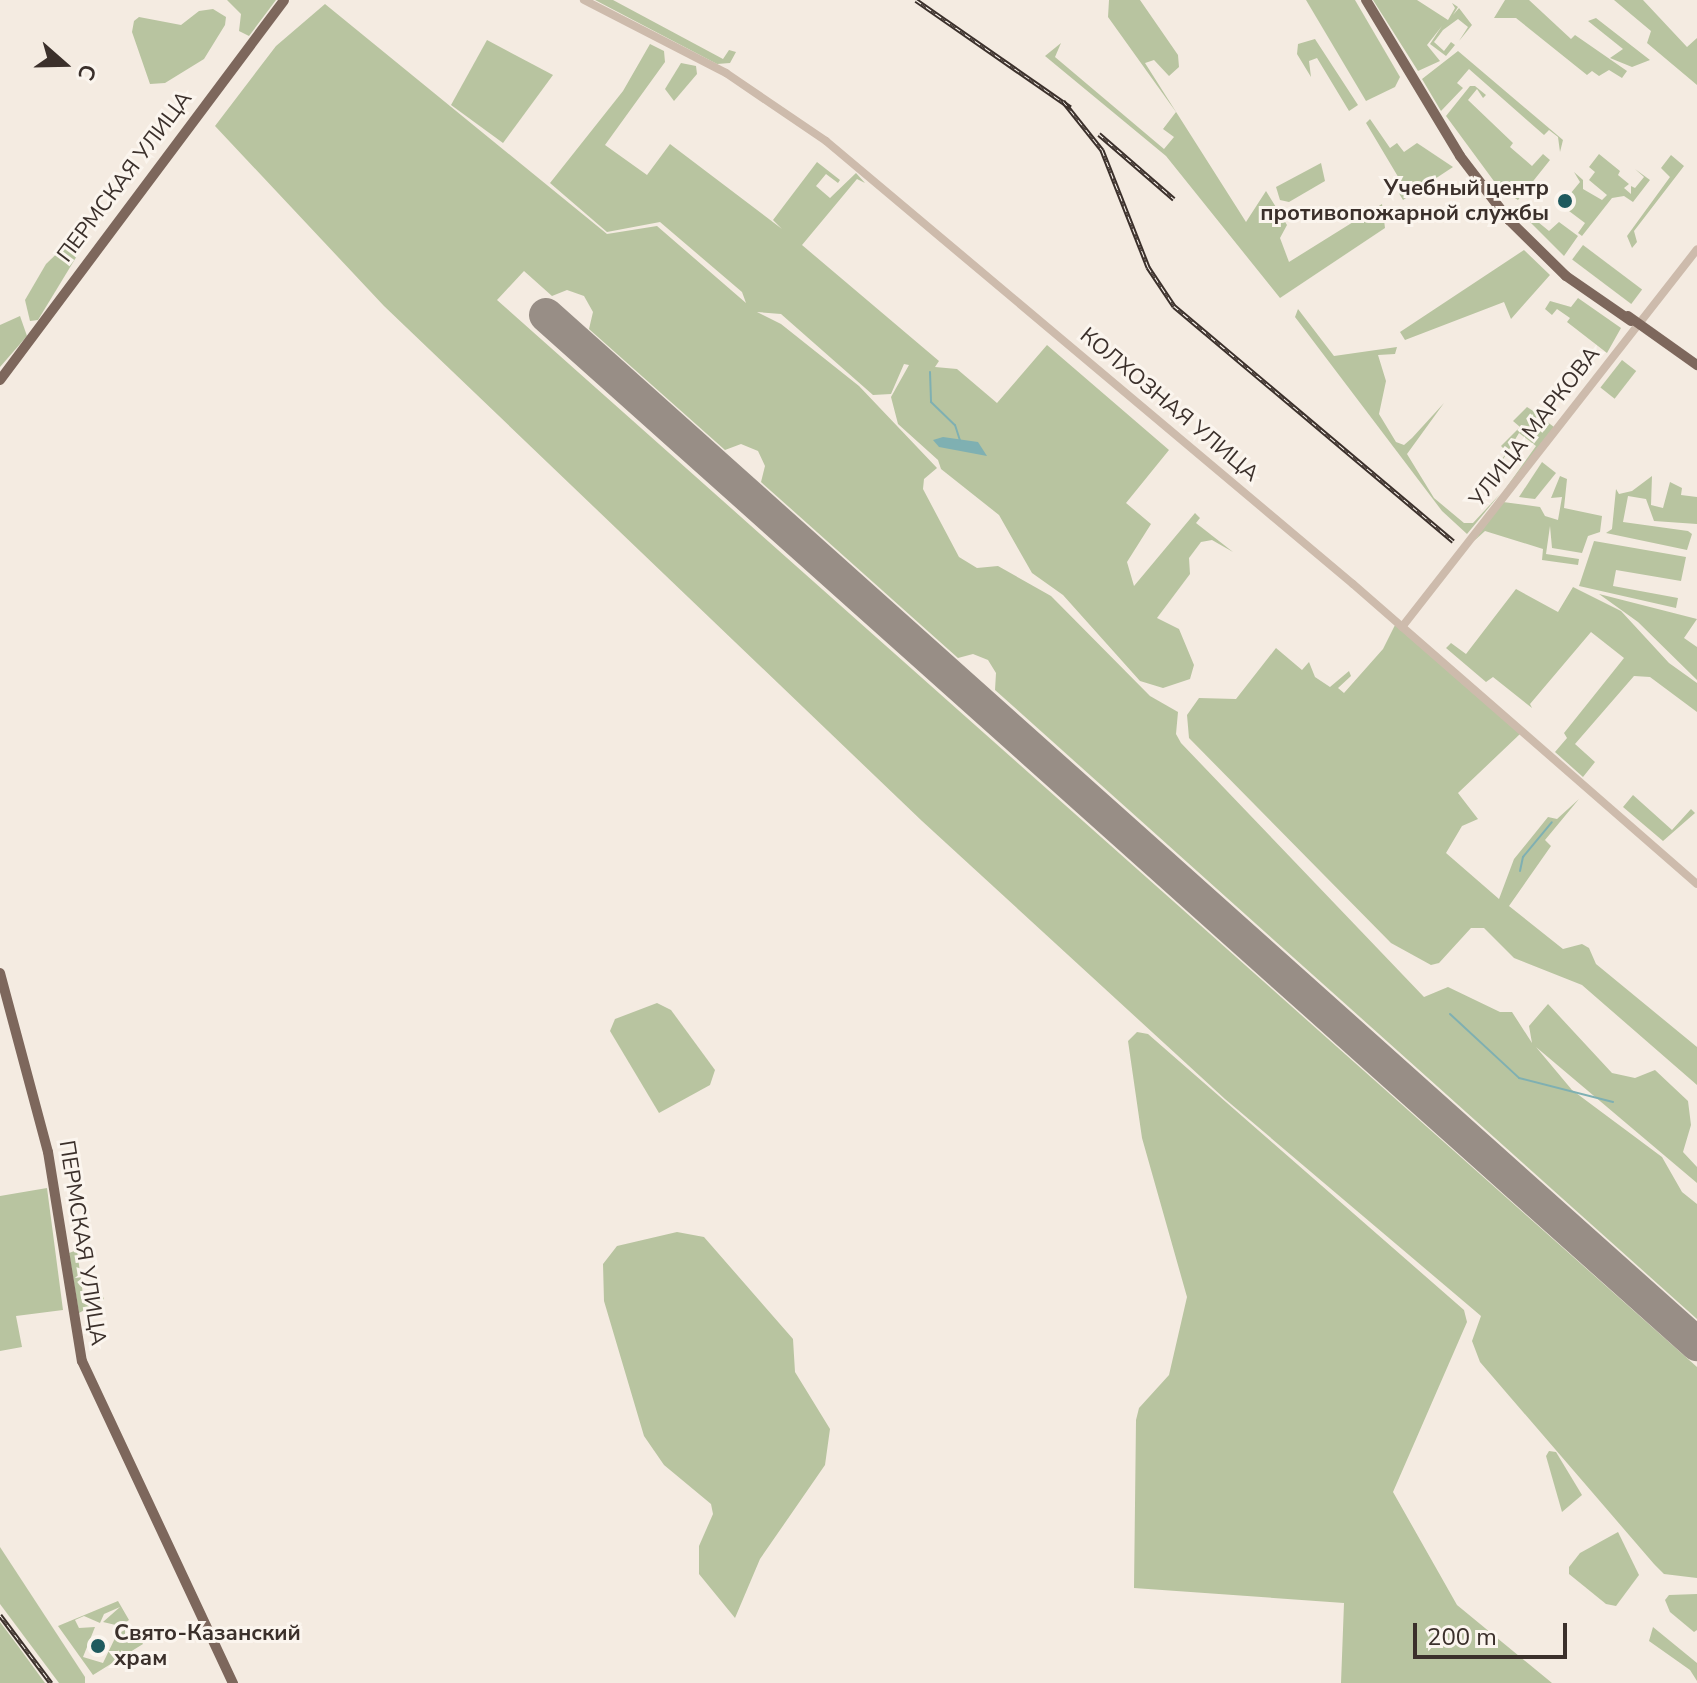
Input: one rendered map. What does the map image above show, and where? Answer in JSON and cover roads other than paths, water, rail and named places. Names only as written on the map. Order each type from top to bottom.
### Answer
[{"type":"main road","name":"ПЕРМСКАЯ УЛИЦА","points":[[0,380],[284,0]]},
{"type":"main road","points":[[1366,0],[1408,71],[1514,216],[1562,265],[1634,323],[1697,365]]},
{"type":"main road","name":"ПЕРМСКАЯ УЛИЦА","points":[[0,973],[47,1146],[81,1359],[233,1683]]},
{"type":"street","name":"КОЛХОЗНАЯ УЛИЦА","points":[[584,0],[726,73],[806,126],[1402,627],[1697,884]]},
{"type":"street","name":"УЛИЦА МАРКОВА","points":[[1402,627],[1634,323],[1697,250]]},
{"type":"water","points":[[943,437],[978,442],[987,456],[939,447],[933,440]]},
{"type":"waterway","points":[[930,372],[931,402],[955,425],[960,440]]},
{"type":"waterway","points":[[1520,871],[1523,857],[1552,822]]},
{"type":"waterway","points":[[1450,1014],[1519,1078],[1613,1102]]},
{"type":"railway","points":[[916,0],[1070,107]]},
{"type":"railway","points":[[1063,101],[1102,150],[1148,267],[1174,306],[1453,541]]},
{"type":"railway","points":[[1099,134],[1174,199]]},
{"type":"railway","points":[[0,1615],[51,1683]]},
{"type":"place","name":"Учебный центр противопожарной службы","points":[[1565,201]]},
{"type":"place","name":"Свято-Казанский храм","points":[[98,1646]]}]
